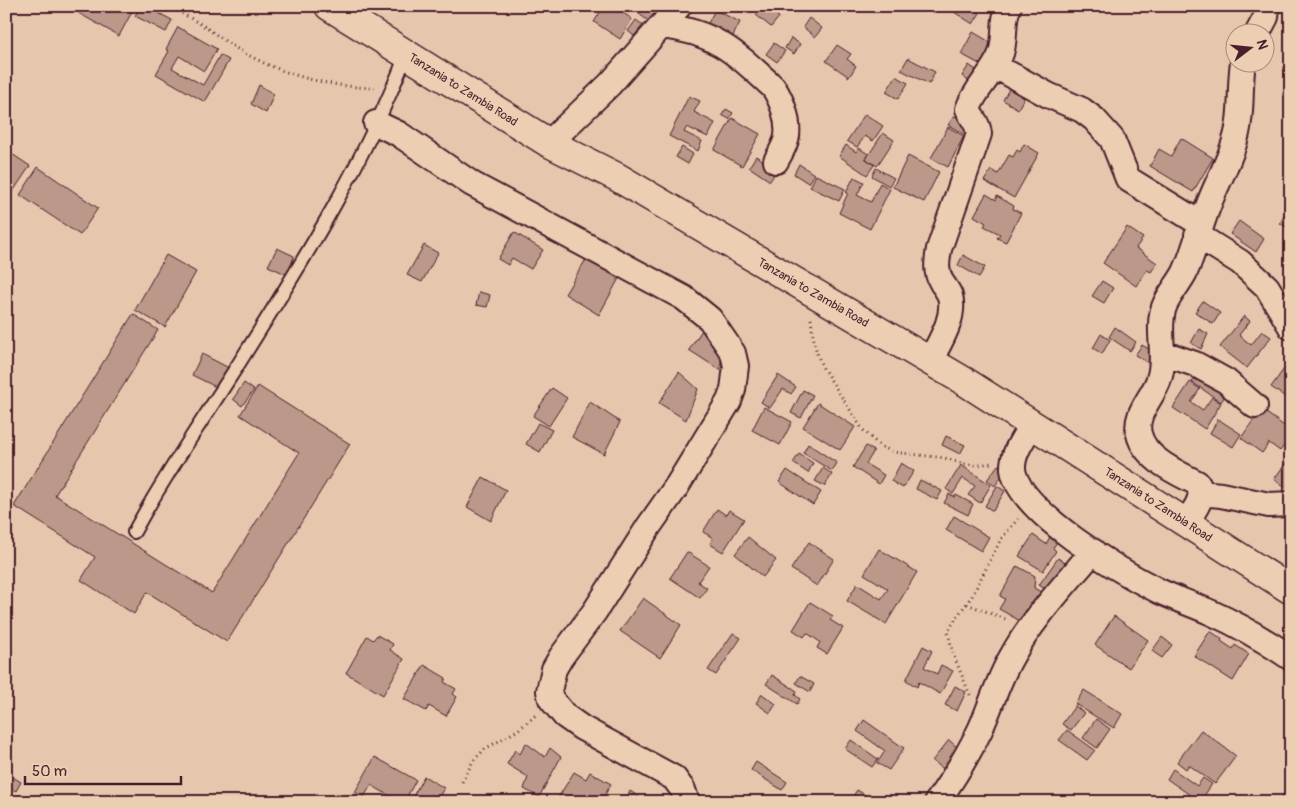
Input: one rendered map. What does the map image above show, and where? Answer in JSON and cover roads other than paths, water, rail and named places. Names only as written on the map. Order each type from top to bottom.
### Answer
[{"type":"highway","name":"Tanzania to Zambia Road","points":[[329,6],[549,143],[617,177],[930,362],[1032,424],[1291,590]]},
{"type":"street","points":[[549,143],[610,84],[678,6]]},
{"type":"street","points":[[930,362],[945,331],[950,313],[950,296],[938,273],[937,266],[940,249],[979,134],[978,125],[968,109],[976,92],[995,66],[1001,54],[1004,42],[1006,12],[1009,6]]},
{"type":"street","points":[[1263,22],[1267,6]]},
{"type":"street","points":[[661,26],[673,27],[711,38],[724,45],[773,87],[778,93],[782,104],[787,128],[787,137],[776,161]]},
{"type":"street","points":[[995,66],[1048,95],[1082,110],[1094,119],[1112,139],[1128,180],[1199,230],[1240,262],[1267,287],[1291,327]]},
{"type":"street","points":[[1186,523],[1199,501],[1201,493],[1197,483],[1152,456],[1141,441],[1138,432],[1138,418],[1160,377],[1163,353],[1162,322],[1164,308],[1169,295],[1184,273],[1236,137],[1241,113],[1241,72]]},
{"type":"street","points":[[376,123],[399,134],[472,184],[684,298],[710,319],[733,353],[736,366],[735,379],[729,400],[677,486],[595,611],[560,657],[554,668],[549,691],[551,699],[565,716],[582,728],[674,778],[683,790],[686,802]]},
{"type":"street","points":[[1163,353],[1195,364],[1226,380],[1255,406]]},
{"type":"street","points":[[1032,424],[1015,458],[1014,471],[1021,490],[1031,503],[1050,520],[1093,551],[1159,591],[1213,614],[1291,658]]},
{"type":"street","points":[[1201,493],[1269,505],[1291,504]]},
{"type":"street","points":[[938,802],[968,753],[1005,669],[1029,629],[1093,551]]},
{"type":"lane","points":[[134,532],[158,488],[247,351],[313,242],[376,123],[406,55]]}]
